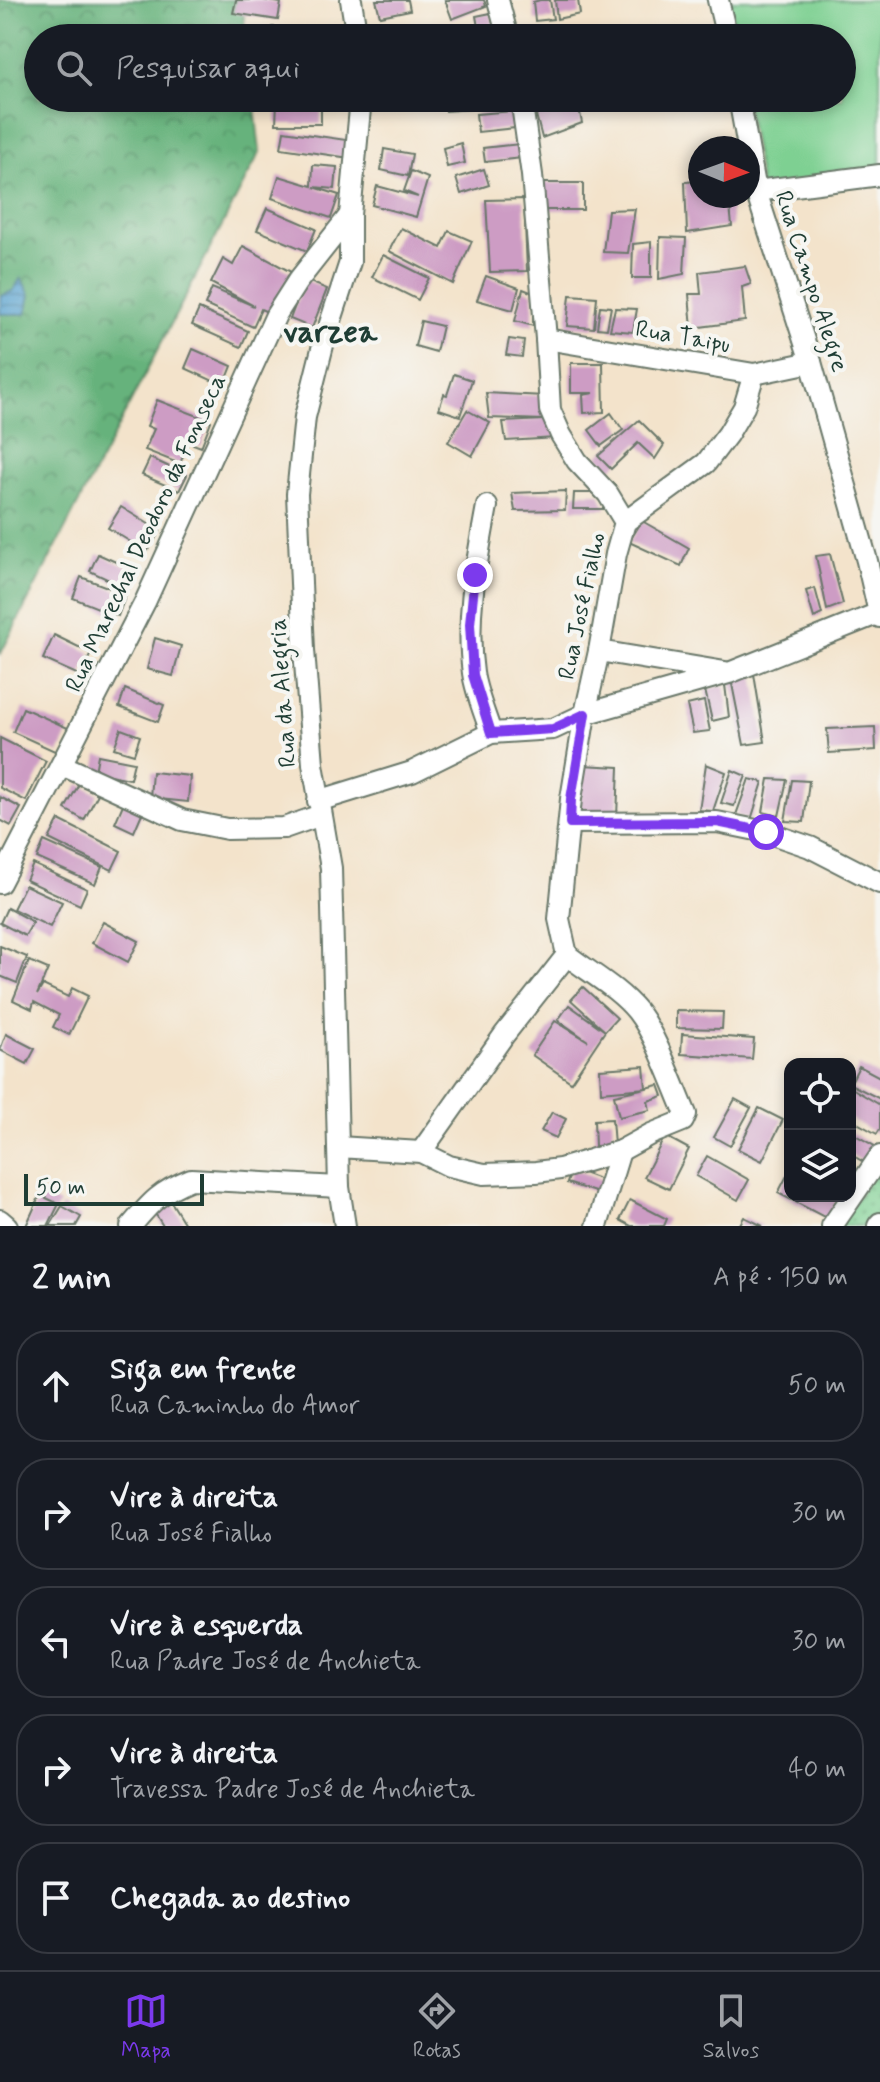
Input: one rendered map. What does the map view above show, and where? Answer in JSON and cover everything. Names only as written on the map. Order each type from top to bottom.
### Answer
[{"type":"street","points":[[351,0],[355,24]]},
{"type":"street","points":[[498,0],[504,24]]},
{"type":"street","points":[[718,0],[724,24]]},
{"type":"street","name":"Rua da Alegria","points":[[345,1226],[339,1187],[331,868],[313,764],[297,494],[305,417],[323,345],[350,262],[350,215],[360,112]]},
{"type":"street","name":"Rua José Fialho","points":[[523,112],[532,175],[550,410],[577,461],[608,494],[625,522],[616,554],[571,799],[559,919],[567,955]]},
{"type":"street","name":"Rua Campo Alegre","points":[[742,112],[746,136]]},
{"type":"street","points":[[760,190],[880,175]]},
{"type":"street","name":"Rua Campo Alegre","points":[[760,203],[874,560],[879,615]]},
{"type":"street","name":"Rua Marechal Deodoro da Fonseca","points":[[0,883],[6,859],[62,765],[145,602],[276,315],[297,282],[350,215]]},
{"type":"street","name":"Rua Taipu","points":[[546,339],[754,374],[811,362]]},
{"type":"street","points":[[625,522],[706,463],[744,407],[754,374]]},
{"type":"street","points":[[487,506],[470,624],[473,675],[491,733]]},
{"type":"street","points":[[62,765],[182,820],[227,829],[284,828],[320,808],[412,772],[491,733],[553,729],[585,714],[729,673],[879,615]]},
{"type":"street","points":[[599,651],[729,673]]},
{"type":"street","points":[[570,823],[717,822],[766,832],[810,847],[880,883]]},
{"type":"street","points":[[338,1147],[421,1152],[449,1166],[484,1174],[536,1172],[560,1169],[620,1151],[683,1121],[686,1114],[638,1012],[567,955],[504,1035],[421,1152]]},
{"type":"street","points":[[597,1226],[620,1151]]},
{"type":"street","points":[[832,1226],[880,1156]]},
{"type":"street","points":[[131,1226],[154,1200],[191,1179],[339,1187]]},
{"type":"street","points":[[0,1220],[7,1226]]},
{"type":"green space","points":[[0,0],[242,0],[245,24],[24,24],[24,112],[256,112],[260,152],[0,655]]},
{"type":"green space","points":[[730,0],[880,0],[880,179],[762,194],[760,136],[752,136],[747,112],[856,112],[856,24],[734,24]]},
{"type":"green space","points":[[880,1164],[880,1226],[838,1226]]},
{"type":"water","points":[[21,278],[30,295],[26,314],[0,314],[0,296],[13,291]]},
{"type":"building","points":[[236,0],[281,3],[278,20],[233,13]]},
{"type":"building","points":[[376,0],[408,0],[410,10],[380,16]]},
{"type":"building","points":[[445,0],[484,0],[486,6],[452,19]]},
{"type":"building","points":[[550,0],[553,19],[535,21],[533,2]]},
{"type":"building","points":[[555,0],[578,0],[580,14],[557,19]]},
{"type":"building","points":[[491,13],[493,24],[477,24],[476,16]]},
{"type":"building","points":[[277,112],[321,112],[321,124],[276,124]]},
{"type":"building","points":[[513,112],[515,128],[478,132],[476,114]]},
{"type":"building","points":[[535,112],[580,112],[582,123],[542,138]]},
{"type":"building","points":[[284,131],[353,141],[350,158],[281,148]]},
{"type":"building","points":[[461,143],[465,163],[447,167],[443,148]]},
{"type":"building","points":[[520,144],[521,158],[485,162],[483,148]]},
{"type":"building","points":[[384,149],[412,154],[408,176],[381,170]]},
{"type":"building","points":[[313,165],[337,167],[335,189],[314,187],[339,195],[331,218],[272,198],[279,176],[312,186]]},
{"type":"building","points":[[484,169],[489,185],[461,194],[456,178]]},
{"type":"building","points":[[411,171],[428,178],[416,217],[372,205],[377,186],[418,197],[404,191]]},
{"type":"building","points":[[685,182],[688,182],[688,208],[730,208],[732,226],[687,233]]},
{"type":"building","points":[[543,183],[583,183],[583,210],[544,210]]},
{"type":"building","points":[[524,199],[527,271],[490,272],[486,200]]},
{"type":"building","points":[[267,208],[316,229],[307,251],[257,230]]},
{"type":"building","points":[[635,209],[628,253],[603,252],[608,210]]},
{"type":"building","points":[[401,228],[441,248],[449,231],[472,241],[453,284],[389,251]]},
{"type":"building","points":[[660,237],[686,238],[684,274],[659,279]]},
{"type":"building","points":[[651,242],[651,278],[632,278],[633,244]]},
{"type":"building","points":[[243,246],[291,272],[269,313],[261,309],[253,327],[205,305],[212,288],[254,306],[211,283],[223,259],[233,265]]},
{"type":"building","points":[[383,255],[429,278],[418,300],[372,277]]},
{"type":"building","points":[[745,266],[751,284],[742,287],[745,321],[692,328],[689,294],[701,294],[699,272]]},
{"type":"building","points":[[486,276],[519,288],[513,310],[477,300]]},
{"type":"building","points":[[305,280],[327,289],[312,328],[290,319]]},
{"type":"building","points":[[523,289],[533,293],[533,326],[515,321]]},
{"type":"building","points":[[570,295],[597,297],[594,328],[567,326]]},
{"type":"building","points":[[600,306],[611,307],[607,329],[597,328]]},
{"type":"building","points":[[615,308],[637,309],[633,332],[610,330]]},
{"type":"building","points":[[199,309],[248,331],[241,347],[192,325]]},
{"type":"building","points":[[421,321],[442,326],[436,352],[415,346]]},
{"type":"building","points":[[509,339],[524,341],[522,357],[506,355]]},
{"type":"building","points":[[193,349],[232,366],[224,386],[185,368]]},
{"type":"building","points":[[571,363],[603,363],[604,412],[584,413],[583,395],[594,393],[571,393]]},
{"type":"building","points":[[454,374],[472,380],[460,416],[439,409]]},
{"type":"building","points":[[486,393],[545,396],[556,438],[506,441],[503,422],[544,420],[489,418]]},
{"type":"building","points":[[157,400],[211,421],[201,447],[188,442],[180,464],[145,450],[154,429],[147,426]]},
{"type":"building","points":[[467,410],[490,423],[472,456],[448,442]]},
{"type":"building","points":[[611,413],[623,430],[601,446],[589,430]]},
{"type":"building","points":[[639,420],[664,445],[655,459],[638,443],[611,469],[598,456]]},
{"type":"building","points":[[150,458],[187,475],[179,491],[142,475]]},
{"type":"building","points":[[566,491],[565,510],[515,511],[512,493]]},
{"type":"building","points":[[574,493],[600,493],[606,509],[573,509]]},
{"type":"building","points":[[121,507],[160,531],[147,552],[108,528]]},
{"type":"building","points":[[642,521],[689,548],[681,566],[629,542]]},
{"type":"building","points":[[98,554],[136,571],[128,589],[90,571]]},
{"type":"building","points":[[830,554],[843,604],[827,610],[816,556]]},
{"type":"building","points":[[81,577],[126,594],[118,616],[73,598]]},
{"type":"building","points":[[815,588],[822,614],[814,618],[806,591]]},
{"type":"building","points":[[54,635],[91,653],[81,676],[43,659]]},
{"type":"building","points":[[155,638],[181,646],[173,676],[147,669]]},
{"type":"building","points":[[754,674],[765,742],[744,745],[731,679]]},
{"type":"building","points":[[725,685],[729,717],[712,721],[705,690]]},
{"type":"building","points":[[125,689],[164,705],[158,722],[119,707]]},
{"type":"building","points":[[704,701],[710,731],[693,733],[687,705]]},
{"type":"building","points":[[23,708],[70,729],[59,753],[13,732]]},
{"type":"building","points":[[875,727],[876,750],[829,753],[827,729]]},
{"type":"building","points":[[121,729],[140,736],[134,754],[114,748]]},
{"type":"building","points":[[0,738],[46,761],[26,801],[0,788]]},
{"type":"building","points":[[98,755],[134,762],[130,779],[95,772]]},
{"type":"building","points":[[706,764],[726,772],[713,811],[699,810]]},
{"type":"building","points":[[582,765],[619,767],[617,817],[580,816]]},
{"type":"building","points":[[732,770],[746,776],[734,806],[721,803]]},
{"type":"building","points":[[152,772],[190,776],[188,802],[150,798]]},
{"type":"building","points":[[749,779],[763,782],[751,820],[736,815]]},
{"type":"building","points":[[769,779],[787,780],[779,816],[763,812]]},
{"type":"building","points":[[792,780],[809,781],[804,822],[785,821]]},
{"type":"building","points":[[79,784],[98,794],[84,820],[65,809]]},
{"type":"building","points":[[0,797],[21,808],[11,826],[0,820]]},
{"type":"building","points":[[124,802],[143,811],[134,832],[115,823]]},
{"type":"building","points":[[59,820],[121,851],[112,870],[49,839]]},
{"type":"building","points":[[44,841],[102,867],[95,884],[37,858]]},
{"type":"building","points":[[33,864],[87,889],[80,905],[26,880]]},
{"type":"building","points":[[25,885],[62,902],[50,927],[13,909]]},
{"type":"building","points":[[7,908],[33,922],[25,936],[0,923]]},
{"type":"building","points":[[103,922],[139,941],[128,962],[92,943]]},
{"type":"building","points":[[0,946],[27,957],[17,983],[0,976]]},
{"type":"building","points":[[29,961],[48,969],[37,995],[43,985],[68,997],[72,988],[88,996],[69,1035],[53,1027],[59,1015],[34,1002],[32,1009],[13,1000]]},
{"type":"building","points":[[583,987],[617,1018],[605,1031],[571,1000]]},
{"type":"building","points":[[569,1005],[605,1031],[571,1082],[532,1055],[555,1021],[588,1041],[558,1020]]},
{"type":"building","points":[[676,1011],[723,1012],[722,1029],[676,1028]]},
{"type":"building","points":[[6,1034],[35,1049],[27,1064],[0,1050]]},
{"type":"building","points":[[682,1034],[754,1039],[752,1059],[681,1054]]},
{"type":"building","points":[[644,1066],[646,1088],[601,1092],[600,1069]]},
{"type":"building","points":[[859,1066],[880,1077],[880,1099],[856,1087]]},
{"type":"building","points":[[659,1085],[663,1096],[648,1101],[650,1110],[619,1117],[614,1095]]},
{"type":"building","points":[[856,1091],[880,1105],[880,1129],[877,1134],[856,1122]]},
{"type":"building","points":[[735,1099],[751,1108],[730,1146],[714,1137]]},
{"type":"building","points":[[759,1108],[783,1120],[762,1161],[738,1149]]},
{"type":"building","points":[[552,1112],[566,1119],[556,1138],[541,1131]]},
{"type":"building","points":[[612,1119],[614,1145],[595,1146],[594,1120]]},
{"type":"building","points":[[856,1135],[878,1148],[869,1165],[856,1157]]},
{"type":"building","points":[[665,1136],[689,1149],[669,1189],[644,1177]]},
{"type":"building","points":[[707,1156],[749,1180],[738,1200],[696,1176]]},
{"type":"building","points":[[572,1169],[602,1180],[598,1193],[567,1183]]},
{"type":"building","points":[[784,1182],[784,1196],[778,1193]]},
{"type":"building","points":[[40,1195],[59,1204],[48,1226],[26,1226]]},
{"type":"building","points":[[170,1200],[186,1226],[163,1226],[153,1210]]},
{"type":"building","points":[[630,1200],[667,1219],[664,1226],[631,1226],[620,1220]]},
{"type":"building","points":[[795,1202],[836,1202],[828,1219]]},
{"type":"building","points":[[62,1206],[81,1217],[76,1226],[50,1226]]},
{"type":"building","points":[[744,1217],[763,1226],[739,1226]]},
{"type":"district","name":"varzea","points":[[330,330]]},
{"type":"route","points":[[475,575],[470,624],[473,675],[491,733],[553,729],[585,714],[570,823],[717,822],[766,832]]}]
